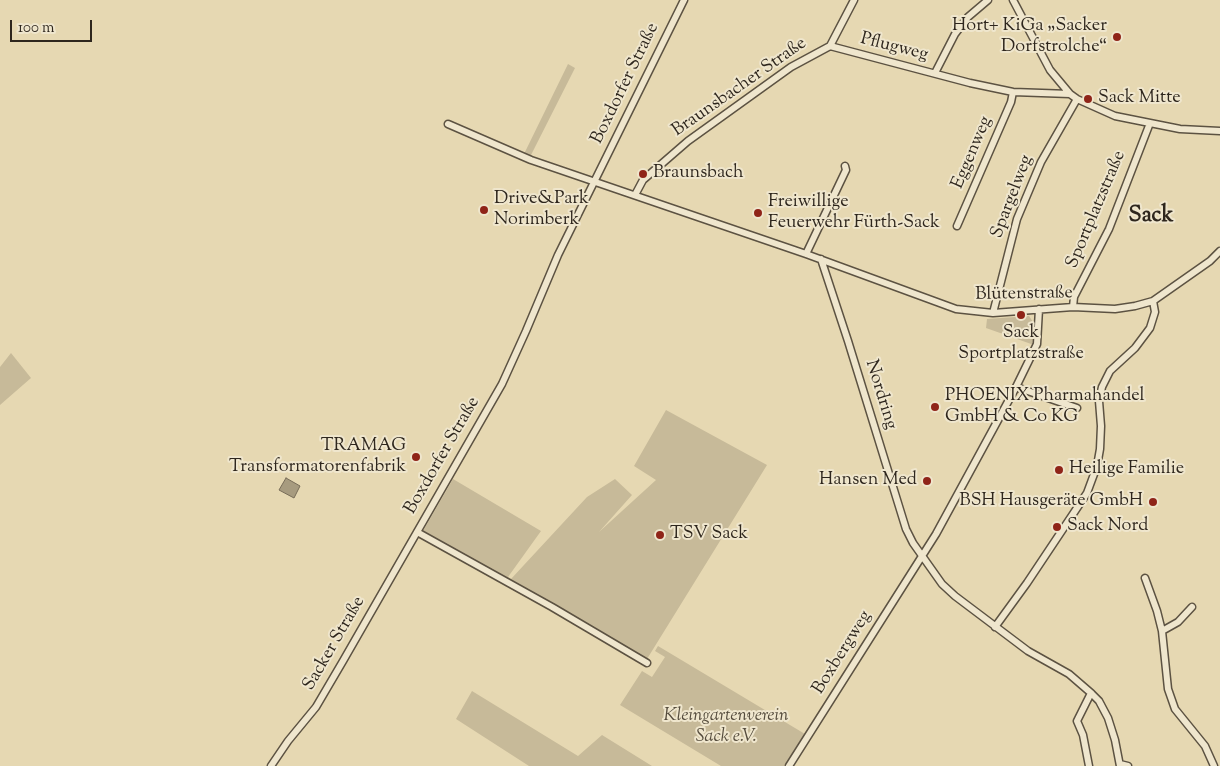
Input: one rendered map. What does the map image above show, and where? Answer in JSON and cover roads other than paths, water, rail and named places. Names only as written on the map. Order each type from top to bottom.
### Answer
[{"type":"street","name":"Boxdorfer Straße","points":[[647,663],[417,532],[502,384],[558,255],[684,0]]},
{"type":"street","name":"Braunsbacher Straße","points":[[635,195],[643,180],[688,141],[791,67],[830,46],[854,0]]},
{"type":"street","points":[[935,73],[944,52],[955,34],[968,17],[988,0]]},
{"type":"street","points":[[1013,0],[1050,70],[1070,94],[1077,99],[1115,116],[1180,129],[1220,132]]},
{"type":"street","name":"Pflugweg","points":[[830,46],[970,84],[1013,92],[1070,94]]},
{"type":"street","name":"Eggenweg","points":[[957,226],[1011,102],[1013,92]]},
{"type":"street","name":"Spargelweg","points":[[993,313],[1017,219],[1041,162],[1077,99]]},
{"type":"street","name":"Sportplatzstraße","points":[[1073,308],[1074,298],[1105,237],[1150,123]]},
{"type":"street","points":[[448,124],[531,160],[821,259]]},
{"type":"street","points":[[806,254],[846,170],[845,166]]},
{"type":"street","name":"Blütenstraße","points":[[821,259],[956,309],[993,313],[1039,309],[1115,309],[1153,301],[1210,261],[1220,251]]},
{"type":"street","name":"Nordring","points":[[821,259],[906,530],[942,584],[995,627],[1028,651],[1069,674],[1091,693],[1108,718],[1120,765]]},
{"type":"street","points":[[995,627],[1024,588],[1087,493],[1097,466],[1100,449],[1100,401],[1102,387],[1110,371],[1135,348],[1150,328],[1155,312],[1153,301]]},
{"type":"street","points":[[922,555],[936,534],[1016,387],[1037,344],[1039,309]]},
{"type":"street","points":[[1016,387],[1077,408]]},
{"type":"street","name":"Sacker Straße","points":[[271,766],[316,706],[417,532]]},
{"type":"street","name":"Boxbergweg","points":[[788,766],[922,555]]},
{"type":"street","points":[[1145,578],[1162,631],[1168,689],[1172,702],[1180,716],[1205,746],[1214,766]]},
{"type":"street","points":[[1162,631],[1178,622],[1192,607]]},
{"type":"street","points":[[1090,766],[1083,735],[1076,721],[1091,693]]},
{"type":"street","points":[[1120,765],[1128,766]]},
{"type":"place","name":"Hort+ KiGa „Sacker Dorfstrolche“","points":[[1117,37]]},
{"type":"place","name":"Sack Mitte","points":[[1088,99]]},
{"type":"place","name":"Braunsbach","points":[[643,174]]},
{"type":"place","name":"Drive&Park Norimberk","points":[[484,210]]},
{"type":"place","name":"Freiwillige Feuerwehr Fürth-Sack","points":[[758,213]]},
{"type":"place","name":"Sack Sportplatzstraße","points":[[1021,315]]},
{"type":"place","name":"PHOENIX Pharmahandel GmbH & Co KG","points":[[935,407]]},
{"type":"place","name":"TRAMAG Transformatorenfabrik","points":[[416,457]]},
{"type":"place","name":"Heilige Familie","points":[[1059,470]]},
{"type":"place","name":"Hansen Med","points":[[927,481]]},
{"type":"place","name":"BSH Hausgeräte GmbH","points":[[1153,502]]},
{"type":"place","name":"Sack Nord","points":[[1057,527]]},
{"type":"place","name":"TSV Sack","points":[[660,535]]},
{"type":"district","name":"Sack","points":[[1151,217]]},
{"type":"park label","name":"Kleingartenverein Sack e.V.","points":[[726,728]]}]
